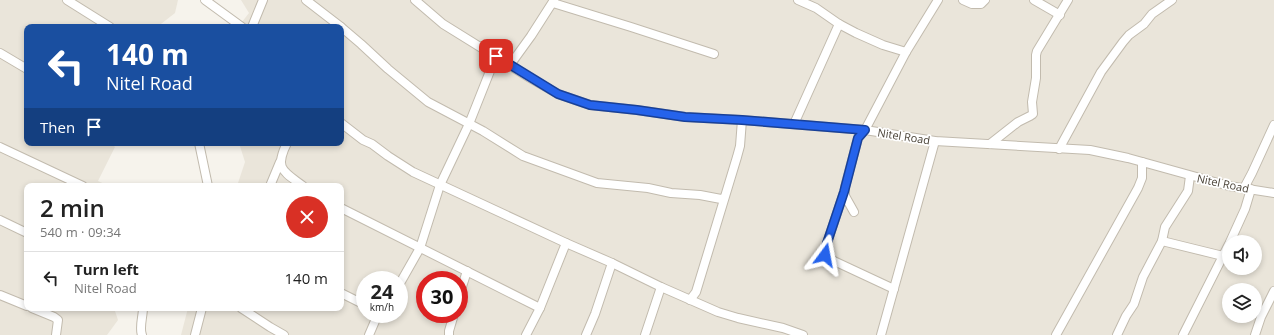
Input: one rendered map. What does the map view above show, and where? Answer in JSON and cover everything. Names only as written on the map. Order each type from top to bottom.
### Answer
[{"type":"street","points":[[67,0],[105,24]]},
{"type":"street","points":[[205,0],[238,24]]},
{"type":"street","points":[[253,24],[262,0]]},
{"type":"street","points":[[306,0],[336,24]]},
{"type":"street","name":"Nitel Road","points":[[415,0],[443,24],[558,94],[590,105],[685,117],[865,130],[935,141],[1090,150],[1142,162],[1229,186],[1274,193]]},
{"type":"street","points":[[798,0],[816,8],[839,24],[883,45],[906,52]]},
{"type":"street","points":[[894,289],[834,261],[825,255],[824,252],[844,192],[858,138],[865,130],[906,52],[938,0]]},
{"type":"street","points":[[963,0],[972,4],[981,4],[985,0]]},
{"type":"street","points":[[1034,0],[1060,15]]},
{"type":"street","points":[[990,144],[1018,122],[1033,114],[1032,102],[1036,78],[1037,51],[1068,0]]},
{"type":"street","points":[[1059,148],[1101,72],[1123,42],[1129,35],[1144,24],[1152,14],[1172,0]]},
{"type":"street","points":[[510,65],[554,1],[714,54]]},
{"type":"street","points":[[794,124],[839,24]]},
{"type":"street","points":[[344,31],[428,102],[483,131],[523,156],[597,183],[648,188],[671,193],[700,195],[721,199],[724,198]]},
{"type":"street","points":[[0,53],[24,67]]},
{"type":"street","points":[[407,271],[420,248],[440,184],[469,124],[496,56]]},
{"type":"street","points":[[690,300],[696,292],[740,146],[742,120]]},
{"type":"street","points":[[344,125],[363,140],[372,144],[407,168],[566,244],[612,263],[661,288],[698,304],[738,318],[782,332],[803,335]]},
{"type":"street","points":[[1233,235],[1245,209],[1252,173],[1274,126]]},
{"type":"street","points":[[881,335],[935,141]]},
{"type":"street","points":[[200,146],[207,183]]},
{"type":"street","points":[[271,183],[286,146]]},
{"type":"street","points":[[0,147],[77,183]]},
{"type":"street","points":[[281,159],[281,168],[285,173],[299,183]]},
{"type":"street","points":[[1056,335],[1140,183],[1142,162]]},
{"type":"street","points":[[1117,335],[1126,316],[1134,304],[1144,277],[1162,241],[1165,227],[1188,191],[1190,176]]},
{"type":"street","points":[[844,192],[854,212]]},
{"type":"street","points":[[344,210],[467,271]]},
{"type":"street","points":[[0,220],[24,232]]},
{"type":"street","points":[[1162,241],[1222,256]]},
{"type":"street","points":[[526,335],[540,308],[566,244]]},
{"type":"street","points":[[1183,335],[1222,258]]},
{"type":"street","points":[[586,335],[595,314],[612,263]]},
{"type":"street","points":[[468,272],[540,308]]},
{"type":"street","points":[[645,335],[661,288]]},
{"type":"street","points":[[1255,335],[1261,316],[1274,291]]},
{"type":"street","points":[[696,292],[698,304]]},
{"type":"street","points":[[344,294],[356,300]]},
{"type":"street","points":[[0,296],[24,305]]},
{"type":"street","points":[[39,311],[58,320],[56,335]]},
{"type":"street","points":[[142,335],[143,311]]},
{"type":"street","points":[[195,335],[203,311]]},
{"type":"street","points":[[246,311],[284,335]]},
{"type":"street","points":[[369,335],[374,323]]},
{"type":"street","points":[[450,335],[449,331],[451,323]]},
{"type":"shaded area","points":[[0,0],[178,0],[175,13],[161,24],[24,24],[24,146],[115,147],[98,181],[102,183],[24,183],[24,311],[115,311],[118,320],[107,335],[0,335]]},
{"type":"shaded area","points":[[241,0],[1274,0],[1274,335],[181,335],[187,311],[344,311],[344,183],[238,183],[245,162],[240,146],[344,146],[344,24],[240,24],[249,13]]},
{"type":"route","points":[[496,56],[558,94],[590,105],[685,117],[865,130],[858,138],[844,192],[824,252],[825,255]]}]
